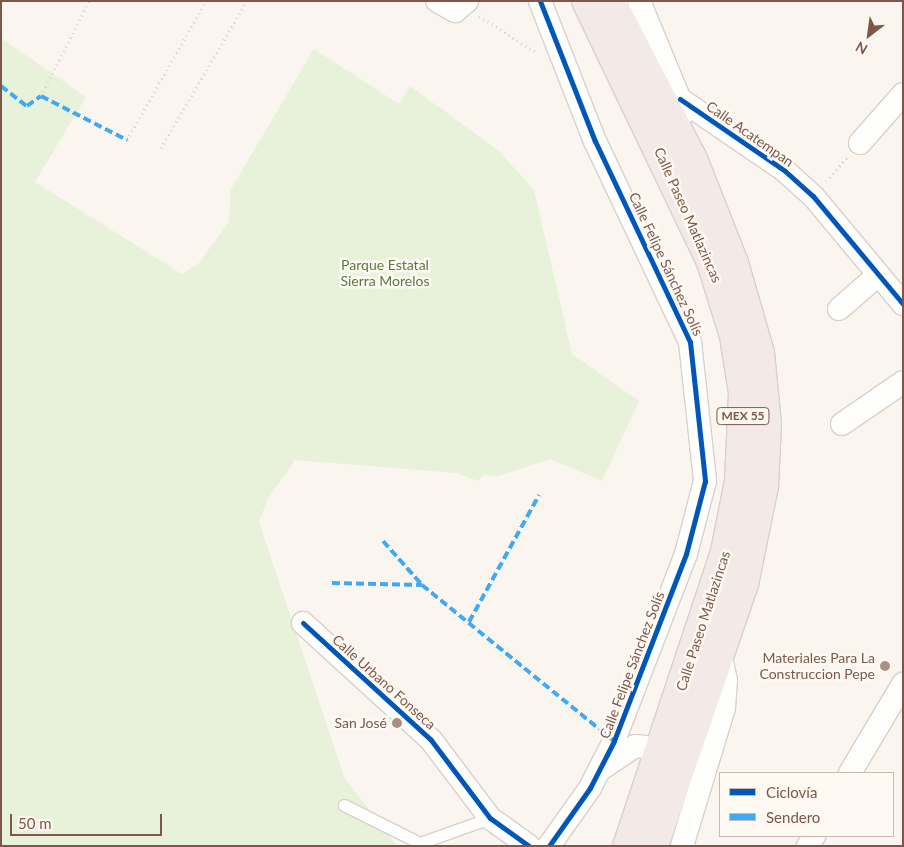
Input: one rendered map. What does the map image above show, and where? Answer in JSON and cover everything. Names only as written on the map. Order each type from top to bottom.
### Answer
[{"type":"highway","name":"Calle Paseo Matlazincas","points":[[586,1],[711,262],[730,319],[740,369],[743,446],[735,509],[673,749],[654,846]]},
{"type":"highway","name":"Calle Paseo Matlazincas","points":[[611,1],[692,159],[751,315],[767,425],[759,522],[744,584],[720,653],[627,846]]},
{"type":"street","points":[[437,1],[455,11],[465,4]]},
{"type":"street","name":"Calle Felipe Sánchez Solís","points":[[540,1],[571,75],[595,141],[690,342],[705,463],[702,504],[686,554],[602,768],[549,846]]},
{"type":"street","points":[[639,1],[692,131],[692,159]]},
{"type":"street","points":[[860,143],[903,94]]},
{"type":"street","name":"Calle Acatempan","points":[[680,99],[755,148],[812,196],[877,276],[903,304]]},
{"type":"street","points":[[839,310],[877,276]]},
{"type":"street","points":[[842,424],[903,382]]},
{"type":"street","name":"Calle Urbano Fonseca","points":[[302,623],[431,740],[490,818],[529,846]]},
{"type":"street","points":[[682,846],[724,708],[726,680],[720,653]]},
{"type":"street","points":[[851,772],[903,684]]},
{"type":"street","points":[[602,768],[635,746],[673,749]]},
{"type":"lane","points":[[344,805],[420,843],[490,818]]},
{"type":"path","points":[[41,96],[89,1]]},
{"type":"path","points":[[126,140],[206,1]]},
{"type":"path","points":[[161,148],[247,1]]},
{"type":"path","points":[[465,4],[571,75]]},
{"type":"path","points":[[812,196],[860,143]]},
{"type":"green space","name":"Parque Estatal Sierra Morelos","points":[[1,38],[86,97],[35,182],[182,274],[199,263],[229,222],[231,189],[314,49],[399,104],[410,86],[499,151],[534,190],[572,354],[639,401],[602,481],[550,459],[498,476],[482,475],[479,481],[456,473],[295,460],[267,500],[259,522],[344,777],[397,846],[1,846]]},
{"type":"marked path","points":[[1,86],[27,106],[41,96],[127,140]]},
{"type":"marked path","points":[[469,622],[539,495]]},
{"type":"marked path","points":[[383,541],[422,585],[614,741]]},
{"type":"marked path","points":[[332,583],[422,585]]},
{"type":"cycle path","points":[[540,1],[595,141],[690,342],[705,481],[686,554],[614,741],[590,788],[549,846]]},
{"type":"cycle path","points":[[680,99],[785,171],[813,196],[903,304]]},
{"type":"cycle path","points":[[303,623],[431,740],[490,818],[529,846]]},
{"type":"place","name":"Materiales Para La Construccion Pepe","points":[[885,666]]},
{"type":"place","name":"San José","points":[[397,723]]}]
